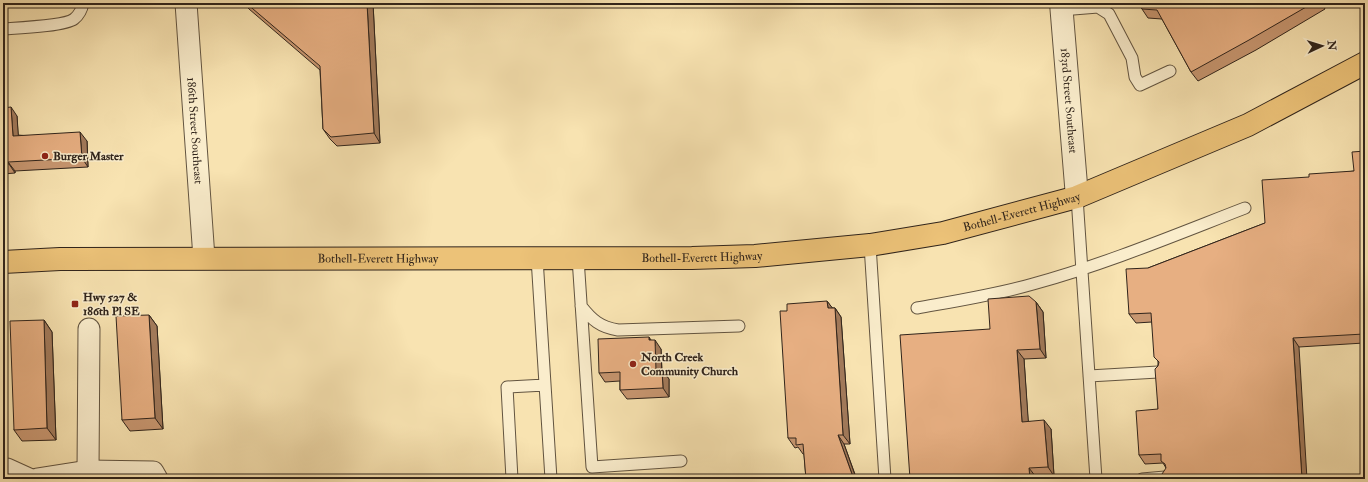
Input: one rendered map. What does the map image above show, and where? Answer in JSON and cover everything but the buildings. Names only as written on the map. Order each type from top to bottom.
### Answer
[{"type":"main road","name":"Bothell-Everett Highway","points":[[3,262],[60,259],[204,258],[692,258],[754,256],[870,245],[943,233],[1077,197],[1248,126],[1365,63]]},
{"type":"street","name":"186th Street Southeast","points":[[186,3],[204,258]]},
{"type":"street","name":"183rd Street Southeast","points":[[1061,6],[1077,197]]},
{"type":"street","points":[[88,471],[89,329]]},
{"type":"street","points":[[3,469],[7,469],[28,479]]},
{"type":"street","points":[[37,479],[88,471],[153,472],[158,479]]},
{"type":"lane","points":[[3,29],[55,24],[73,20],[82,9],[84,3]]},
{"type":"lane","points":[[1061,6],[1098,8],[1109,14],[1132,58],[1135,77],[1140,85],[1170,71]]},
{"type":"lane","points":[[1077,197],[1096,479]]},
{"type":"lane","points":[[917,308],[992,295],[1032,285],[1128,254],[1245,208]]},
{"type":"lane","points":[[870,245],[886,479]]},
{"type":"lane","points":[[537,258],[551,479]]},
{"type":"lane","points":[[578,258],[592,467],[681,461]]},
{"type":"lane","points":[[581,306],[596,322],[606,328],[618,330],[739,326]]},
{"type":"lane","points":[[1089,376],[1158,372]]},
{"type":"lane","points":[[512,479],[507,387],[545,385]]},
{"type":"lane","points":[[1142,479],[1165,477]]},
{"type":"place","name":"Burger Master","points":[[45,156]]},
{"type":"place","name":"Hwy 527 & 186th Pl SE","points":[[75,304]]},
{"type":"place","name":"North Creek Community Church","points":[[633,364]]}]
